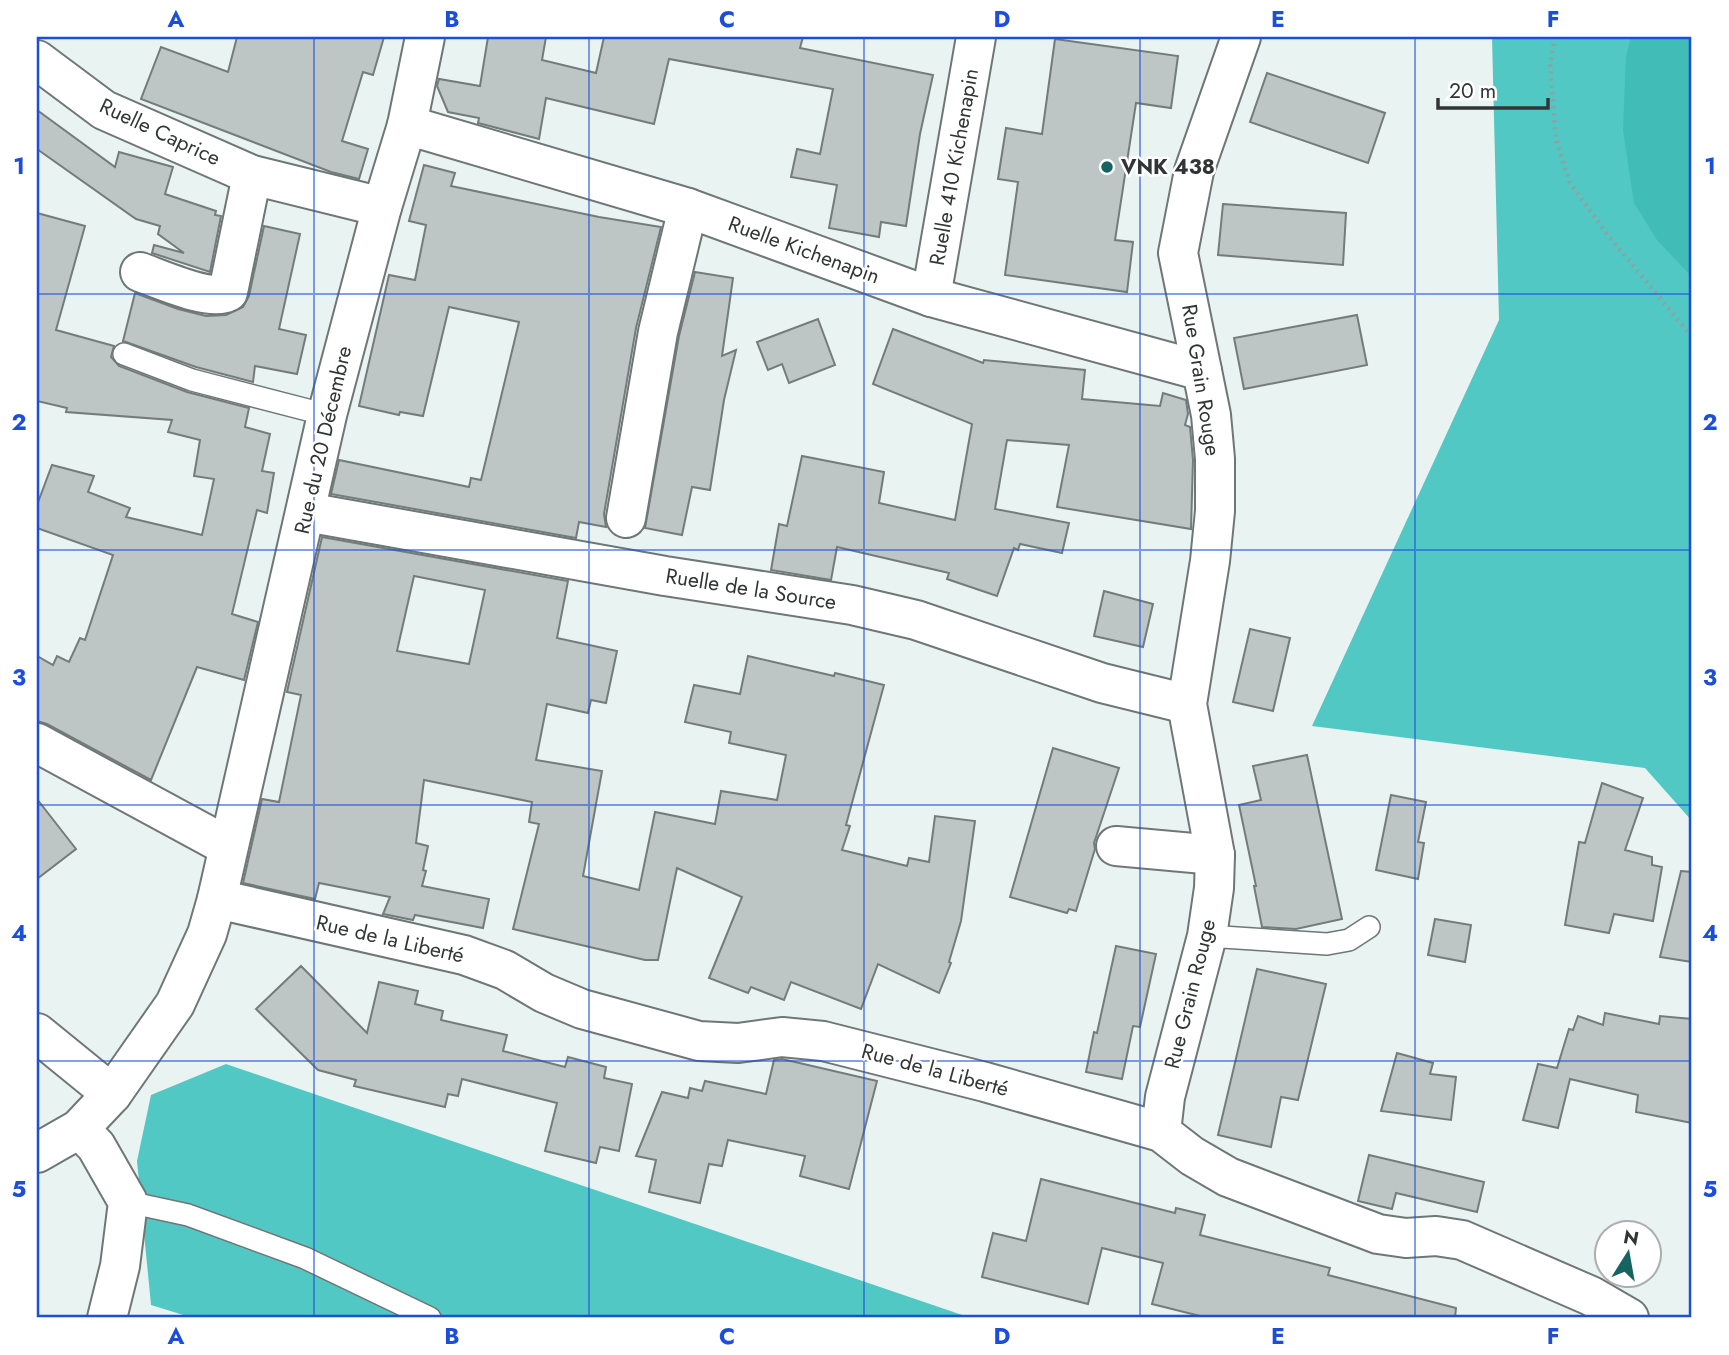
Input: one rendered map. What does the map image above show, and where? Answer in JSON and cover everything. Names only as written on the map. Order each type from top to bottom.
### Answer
[{"type":"street","name":"Rue du 20 Décembre","points":[[37,1153],[79,1129],[112,1094],[175,1004],[207,934],[327,415],[382,207],[407,125],[425,37]]},
{"type":"street","name":"Ruelle 410 Kichenapin","points":[[931,297],[976,37]]},
{"type":"street","name":"Rue Grain Rouge","points":[[1161,1132],[1165,1097],[1207,936],[1215,855],[1187,704],[1210,561],[1215,511],[1213,437],[1178,253],[1194,171],[1241,37]]},
{"type":"street","name":"Ruelle Caprice","points":[[37,60],[104,110],[252,174],[382,207]]},
{"type":"street","name":"Ruelle Kichenapin","points":[[407,125],[688,208],[931,297],[1202,371]]},
{"type":"street","points":[[139,272],[207,294],[216,296],[228,292],[252,174]]},
{"type":"street","points":[[626,518],[659,332],[688,208]]},
{"type":"street","name":"Ruelle de la Source","points":[[306,512],[665,576],[852,605],[916,620],[1102,684],[1187,704]]},
{"type":"street","points":[[37,743],[227,846]]},
{"type":"street","points":[[1116,846],[1215,855]]},
{"type":"street","name":"Rue de la Liberté","points":[[217,899],[464,955],[505,970],[544,993],[582,1009],[699,1041],[738,1043],[782,1037],[824,1041],[985,1082],[1161,1132],[1192,1156],[1228,1177],[1378,1234],[1406,1238],[1436,1236],[1462,1240],[1591,1296],[1629,1318]]},
{"type":"street","points":[[37,1033],[112,1094]]},
{"type":"street","points":[[79,1129],[96,1146],[128,1202],[120,1266],[107,1318]]},
{"type":"lane","points":[[124,354],[192,380],[327,415]]},
{"type":"lane","points":[[1207,936],[1327,944],[1349,940],[1369,927]]},
{"type":"lane","points":[[128,1202],[188,1215],[305,1258],[430,1318]]},
{"type":"path","points":[[1555,37],[1550,64],[1556,140],[1570,183],[1607,234],[1692,337]]},
{"type":"shaded area","points":[[1492,37],[1692,37],[1692,821],[1645,768],[1312,726],[1499,320]]},
{"type":"shaded area","points":[[1631,37],[1692,37],[1692,277],[1657,240],[1634,203],[1623,130],[1626,56]]},
{"type":"shaded area","points":[[226,1064],[971,1318],[193,1318],[151,1305],[137,1161],[151,1095]]},
{"type":"building","points":[[237,37],[384,37],[373,75],[363,72],[342,141],[368,149],[359,179],[331,172],[141,99],[161,47],[228,72]]},
{"type":"building","points":[[488,37],[546,37],[542,60],[596,73],[604,37],[803,37],[800,48],[933,75],[920,134],[906,226],[881,222],[879,237],[829,228],[837,185],[791,177],[797,149],[820,154],[833,89],[669,59],[654,124],[546,98],[539,139],[478,123],[479,118],[448,112],[437,86],[439,79],[480,86]]},
{"type":"building","points":[[1055,39],[1178,56],[1171,108],[1136,103],[1115,240],[1133,242],[1127,292],[1005,275],[1018,182],[998,179],[1006,128],[1042,134]]},
{"type":"building","points":[[1267,73],[1385,113],[1368,163],[1250,122]]},
{"type":"building","points":[[37,110],[115,167],[119,152],[173,167],[165,194],[216,211],[215,215],[221,216],[210,272],[152,253],[154,245],[184,253],[158,234],[160,226],[136,219],[37,149]]},
{"type":"building","points":[[424,165],[455,173],[451,186],[661,227],[636,328],[604,514],[606,527],[579,522],[576,538],[331,494],[339,460],[469,487],[471,478],[481,480],[519,322],[449,307],[423,416],[400,412],[399,415],[359,406],[389,275],[415,280],[426,225],[409,221]]},
{"type":"building","points":[[1223,204],[1346,213],[1343,265],[1218,255]]},
{"type":"building","points":[[37,213],[85,226],[56,330],[114,346],[111,357],[119,366],[187,392],[249,408],[245,427],[270,434],[262,471],[274,473],[267,513],[257,510],[232,614],[258,622],[244,680],[197,667],[151,780],[37,721],[37,656],[53,665],[57,656],[69,662],[80,638],[85,640],[113,555],[37,528],[37,505],[52,465],[94,476],[88,492],[130,508],[126,517],[202,535],[214,479],[194,476],[200,440],[168,432],[172,420],[66,412],[67,408],[37,401]]},
{"type":"building","points":[[264,226],[300,234],[279,329],[306,335],[297,374],[255,366],[253,382],[196,367],[123,341],[135,293],[206,316],[226,315],[243,307],[249,296]]},
{"type":"building","points":[[695,272],[733,278],[722,356],[736,350],[724,400],[710,490],[692,487],[682,535],[645,528],[679,336]]},
{"type":"building","points":[[1357,315],[1367,365],[1244,389],[1234,338]]},
{"type":"building","points":[[818,319],[835,365],[789,383],[782,364],[768,370],[757,342]]},
{"type":"building","points":[[893,329],[983,363],[984,360],[1085,370],[1082,399],[1160,406],[1163,393],[1186,400],[1188,414],[1185,425],[1190,427],[1193,460],[1191,529],[1057,507],[1069,445],[1007,440],[995,509],[1069,523],[1062,553],[1020,544],[1018,550],[1014,548],[997,596],[947,579],[949,573],[837,547],[831,580],[771,570],[779,524],[787,526],[802,456],[884,472],[879,503],[955,520],[972,424],[873,384]]},
{"type":"building","points":[[322,537],[568,581],[557,638],[617,651],[606,703],[591,700],[588,713],[547,704],[536,760],[602,771],[583,876],[639,890],[655,812],[715,824],[721,791],[777,800],[786,755],[729,743],[731,732],[685,722],[694,685],[740,694],[748,656],[884,685],[846,825],[850,826],[842,850],[907,866],[909,858],[929,862],[935,816],[975,821],[961,921],[949,962],[951,963],[939,993],[878,964],[861,1009],[791,982],[784,1000],[751,987],[748,993],[709,978],[742,897],[677,868],[658,960],[645,960],[513,929],[539,824],[529,822],[532,802],[424,780],[416,843],[428,846],[422,886],[489,899],[483,928],[415,915],[413,920],[383,914],[390,897],[319,883],[315,899],[243,883],[262,799],[279,802],[301,695],[287,692]],"holes":[[[414,576],[485,590],[469,664],[397,651]]]},
{"type":"building","points":[[1104,591],[1153,604],[1143,647],[1094,636]]},
{"type":"building","points":[[1250,629],[1290,638],[1273,711],[1233,702]]},
{"type":"building","points":[[1053,748],[1119,768],[1094,843],[1095,849],[1076,911],[1069,909],[1067,913],[1010,897]]},
{"type":"building","points":[[1307,755],[1342,919],[1296,929],[1262,927],[1239,805],[1261,800],[1253,766]]},
{"type":"building","points":[[1602,783],[1643,798],[1625,850],[1652,857],[1652,865],[1662,867],[1653,921],[1614,914],[1609,933],[1565,925],[1579,842],[1585,843]]},
{"type":"building","points":[[1391,795],[1426,802],[1418,842],[1424,843],[1418,879],[1376,870]]},
{"type":"building","points":[[37,799],[76,849],[37,879]]},
{"type":"building","points":[[1681,871],[1692,872],[1692,962],[1660,957]]},
{"type":"building","points":[[1435,919],[1471,925],[1465,962],[1428,955]]},
{"type":"building","points":[[1116,946],[1156,954],[1140,1027],[1133,1026],[1122,1079],[1086,1072]]},
{"type":"building","points":[[301,966],[367,1033],[379,982],[418,991],[415,1004],[443,1011],[441,1020],[507,1035],[503,1051],[565,1067],[568,1057],[606,1067],[604,1078],[632,1084],[619,1151],[600,1147],[596,1163],[545,1151],[557,1103],[462,1079],[458,1096],[448,1094],[445,1107],[354,1086],[356,1080],[318,1070],[256,1009]]},
{"type":"building","points":[[1257,969],[1326,984],[1298,1100],[1281,1097],[1271,1147],[1218,1135]]},
{"type":"building","points":[[1605,1013],[1659,1024],[1660,1016],[1692,1019],[1692,1123],[1636,1112],[1638,1095],[1570,1079],[1558,1128],[1523,1120],[1538,1064],[1557,1068],[1569,1029],[1573,1030],[1578,1016],[1603,1025]]},
{"type":"building","points":[[1397,1053],[1433,1063],[1430,1074],[1456,1077],[1451,1120],[1381,1111]]},
{"type":"building","points":[[782,1059],[877,1081],[849,1189],[800,1176],[805,1156],[728,1140],[722,1166],[709,1164],[700,1203],[649,1192],[656,1160],[636,1156],[662,1092],[688,1098],[690,1088],[702,1091],[705,1081],[766,1094],[774,1060]]},
{"type":"building","points":[[1369,1155],[1484,1182],[1477,1212],[1396,1193],[1392,1209],[1358,1201]]},
{"type":"building","points":[[1041,1179],[1175,1213],[1176,1208],[1205,1215],[1200,1235],[1330,1268],[1328,1275],[1456,1308],[1455,1318],[1208,1318],[1152,1304],[1163,1263],[1102,1248],[1088,1304],[982,1277],[993,1233],[1026,1241]]},
{"type":"place","name":"VNK 438","points":[[1107,167]]}]
